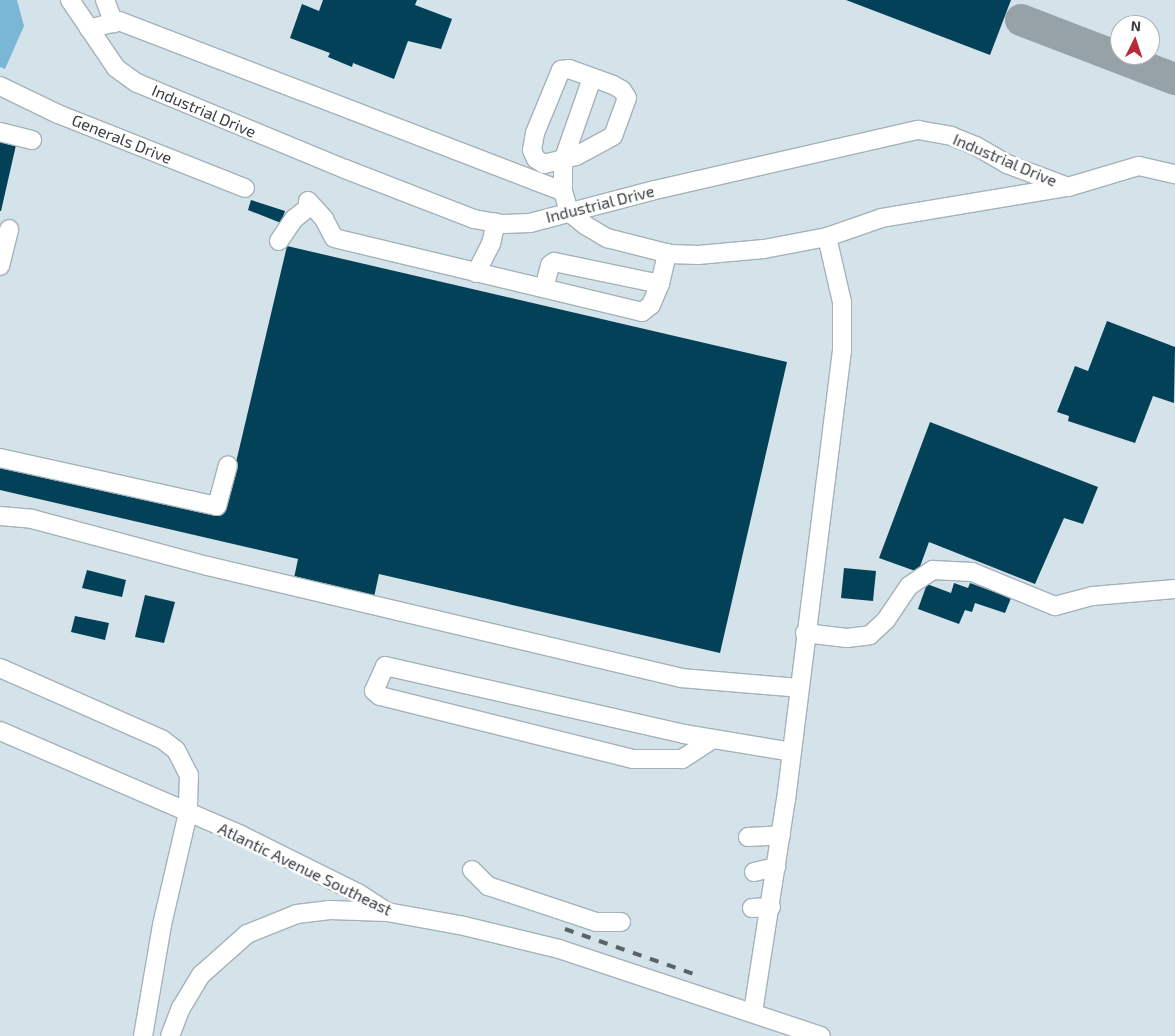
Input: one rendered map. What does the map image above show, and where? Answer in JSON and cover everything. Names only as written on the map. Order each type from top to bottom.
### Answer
[{"type":"street","name":"Industrial Drive","points":[[70,0],[116,68],[137,82],[321,168],[474,219],[496,223],[530,222],[918,130],[960,139],[1007,164],[1068,187],[1139,166],[1175,174]]},
{"type":"street","points":[[105,0],[114,23]]},
{"type":"street","points":[[89,29],[119,21],[563,191]]},
{"type":"street","points":[[569,69],[592,78],[622,90],[627,98],[613,136],[563,161],[544,164],[536,159],[532,150],[535,133],[561,70],[569,69]]},
{"type":"street","points":[[592,78],[563,161],[563,191],[569,212],[607,238],[667,253],[725,254],[827,237],[882,218],[1068,187]]},
{"type":"street","name":"Generals Drive","points":[[0,86],[58,114],[245,188]]},
{"type":"street","points":[[0,132],[32,140]]},
{"type":"street","points":[[279,241],[294,219],[307,206],[324,219],[334,238],[642,312],[651,305],[660,284],[667,253]]},
{"type":"street","points":[[476,273],[491,244],[496,223]]},
{"type":"street","points":[[0,266],[9,229]]},
{"type":"street","points":[[753,1012],[781,835],[843,334],[842,302],[827,237]]},
{"type":"street","points":[[544,288],[550,265],[554,262],[660,284]]},
{"type":"street","points":[[0,458],[217,506],[228,465]]},
{"type":"street","points":[[0,516],[32,519],[217,568],[681,678],[799,688]]},
{"type":"street","points":[[805,633],[847,638],[870,635],[886,620],[909,586],[933,570],[941,569],[972,572],[1055,606],[1093,596],[1175,588]]},
{"type":"street","points":[[713,739],[682,759],[633,759],[380,696],[374,691],[385,666],[713,739],[791,752]]},
{"type":"street","points":[[0,668],[163,740],[176,750],[189,775],[188,813],[162,925],[143,1036]]},
{"type":"street","name":"Atlantic Avenue Southeast","points":[[0,730],[292,860],[358,893],[387,912],[464,926],[559,949],[821,1036]]},
{"type":"street","points":[[748,837],[781,835]]},
{"type":"street","points":[[754,872],[776,867]]},
{"type":"street","points":[[490,868],[472,870],[488,886],[596,922],[621,922]]},
{"type":"street","points":[[752,908],[771,907]]},
{"type":"street","points":[[170,1036],[201,975],[248,934],[297,914],[330,910],[387,912]]},
{"type":"shaded area","points":[[0,0],[17,0],[24,26],[5,69],[0,67]]},
{"type":"building","points":[[323,0],[417,0],[415,5],[452,19],[441,49],[408,41],[394,79],[353,63],[352,67],[328,57],[330,53],[290,38],[302,4],[319,11]]},
{"type":"building","points":[[846,0],[1011,0],[990,55]]},
{"type":"building","points":[[0,142],[16,145],[1,211],[0,211]]},
{"type":"building","points":[[251,200],[285,211],[281,223],[248,210]]},
{"type":"building","points":[[287,246],[787,362],[720,653],[379,574],[374,597],[294,578],[298,559],[0,490],[0,461],[224,513]]},
{"type":"building","points":[[1107,321],[1175,347],[1174,403],[1153,396],[1135,443],[1068,421],[1069,416],[1057,412],[1075,366],[1088,371]]},
{"type":"building","points":[[930,422],[1098,487],[1083,524],[1064,518],[1035,584],[929,542],[918,572],[879,558]]},
{"type":"building","points":[[844,568],[876,571],[873,601],[841,598]]},
{"type":"building","points":[[87,570],[126,580],[122,597],[82,588]]},
{"type":"building","points":[[954,583],[968,588],[970,583],[1011,598],[1005,613],[975,603],[972,612],[965,610],[959,624],[918,609],[927,584],[951,593]]},
{"type":"building","points":[[145,595],[175,602],[164,643],[135,637]]},
{"type":"building","points":[[75,616],[109,623],[105,640],[71,632]]},
{"type":"taxiway","points":[[1021,20],[1175,79]]},
{"type":"railway","points":[[565,929],[696,975]]}]
